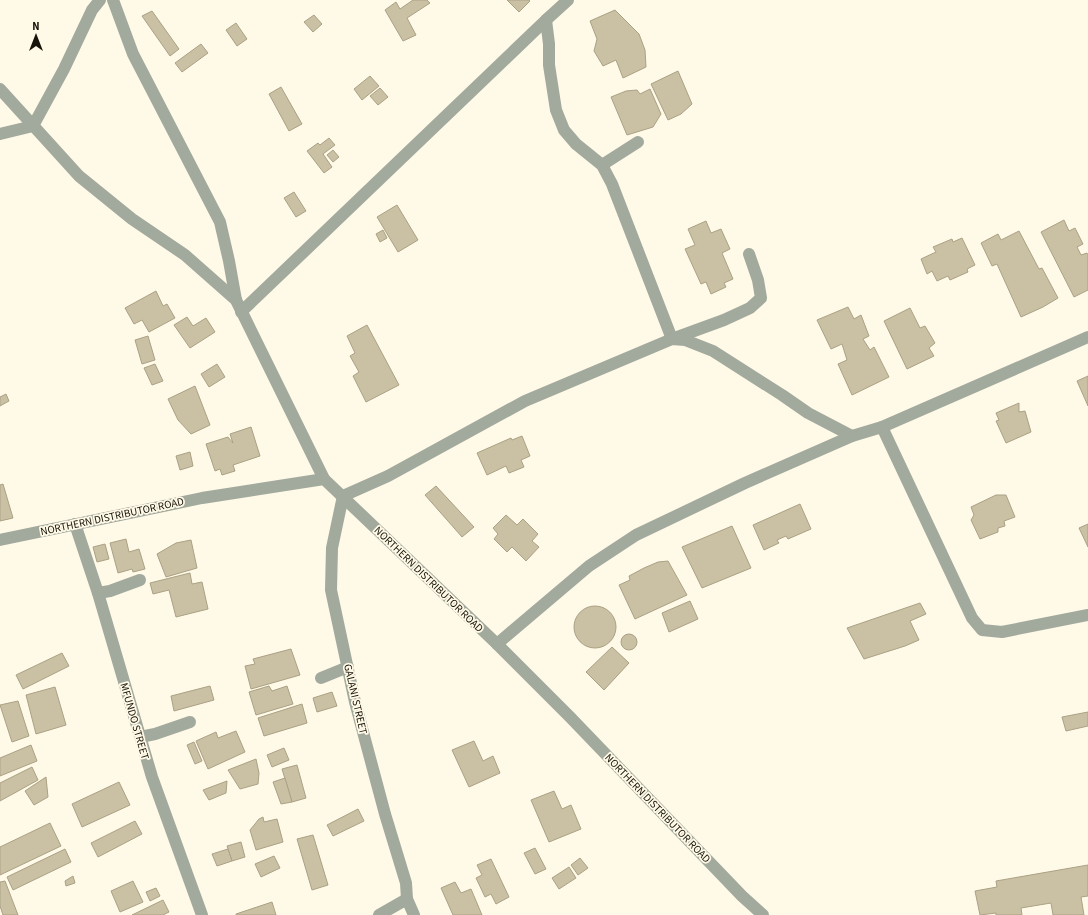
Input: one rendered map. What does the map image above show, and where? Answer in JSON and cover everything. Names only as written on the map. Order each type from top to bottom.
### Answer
[{"type":"street","points":[[0,134],[33,126],[64,69],[92,10],[100,0]]},
{"type":"street","points":[[113,0],[132,54],[220,222],[236,300],[241,312],[324,479]]},
{"type":"street","points":[[241,312],[568,0]]},
{"type":"street","points":[[546,20],[549,44],[549,65],[556,110],[564,130],[576,144],[602,165],[612,184],[672,339]]},
{"type":"street","points":[[0,89],[79,176],[132,219],[185,255],[236,300]]},
{"type":"street","points":[[602,165],[638,142]]},
{"type":"street","points":[[342,496],[388,476],[525,401],[750,308],[761,298],[758,280],[749,254]]},
{"type":"street","points":[[497,644],[589,566],[636,535],[744,483],[852,436],[882,427],[1088,337]]},
{"type":"street","points":[[672,339],[685,340],[713,351],[808,413],[852,436]]},
{"type":"street","points":[[882,427],[972,618],[982,630],[1002,632],[1088,615]]},
{"type":"street","name":"NORTHERN DISTRIBUTOR ROAD","points":[[0,540],[202,498],[324,479],[497,644],[570,717],[742,896],[763,915]]},
{"type":"street","name":"GALANI STREET","points":[[342,496],[332,548],[332,590],[355,702],[385,814],[406,882],[406,899]]},
{"type":"street","name":"MFUNDO STREET","points":[[75,524],[98,593],[152,777],[202,915]]},
{"type":"street","points":[[98,593],[110,591],[140,580]]},
{"type":"street","points":[[321,678],[348,667]]},
{"type":"street","points":[[140,737],[155,734],[190,722]]},
{"type":"street","points":[[379,915],[406,899],[414,915]]},
{"type":"building","points":[[413,0],[427,0],[430,3],[407,18],[416,35],[403,41],[385,10],[396,2],[400,9]]},
{"type":"building","points":[[507,0],[529,0],[530,1],[519,12]]},
{"type":"building","points":[[615,10],[639,34],[645,50],[646,67],[623,78],[616,60],[603,66],[594,51],[597,39],[590,21]]},
{"type":"building","points":[[152,11],[179,49],[170,56],[142,16]]},
{"type":"building","points":[[314,15],[322,24],[313,32],[304,22]]},
{"type":"building","points":[[236,23],[247,39],[237,46],[226,30]]},
{"type":"building","points":[[201,44],[208,53],[182,72],[175,63]]},
{"type":"building","points":[[678,71],[692,104],[681,114],[668,120],[651,84]]},
{"type":"building","points":[[370,76],[379,86],[362,100],[354,89]]},
{"type":"building","points":[[281,87],[302,124],[289,131],[269,94]]},
{"type":"building","points":[[380,88],[388,97],[378,105],[370,96]]},
{"type":"building","points":[[650,89],[661,114],[653,127],[627,135],[611,97],[626,91],[637,90],[640,94]]},
{"type":"building","points":[[329,138],[335,145],[323,154],[332,167],[324,173],[307,151],[318,143],[320,145]]},
{"type":"building","points":[[333,150],[339,157],[333,162],[327,155]]},
{"type":"building","points":[[294,192],[306,211],[296,217],[284,198]]},
{"type":"building","points":[[397,205],[418,240],[398,252],[377,217]]},
{"type":"building","points":[[1064,220],[1069,231],[1075,228],[1083,244],[1077,247],[1081,255],[1087,253],[1088,255],[1088,290],[1074,297],[1041,232]]},
{"type":"building","points":[[706,221],[711,233],[721,229],[730,249],[722,253],[733,279],[724,283],[726,287],[711,294],[706,282],[701,284],[685,249],[695,245],[688,229]]},
{"type":"building","points":[[383,230],[387,238],[380,242],[376,234]]},
{"type":"building","points":[[1019,231],[1039,269],[1042,268],[1058,298],[1021,317],[997,264],[992,266],[981,243],[998,234],[1001,240]]},
{"type":"building","points":[[962,238],[975,265],[967,269],[968,272],[950,280],[948,276],[937,281],[932,271],[927,274],[921,259],[936,252],[933,247],[952,239],[953,242]]},
{"type":"building","points":[[156,291],[163,306],[167,304],[175,318],[149,332],[142,320],[134,324],[125,308]]},
{"type":"building","points":[[848,307],[854,319],[861,315],[869,336],[863,339],[870,350],[874,347],[889,377],[852,395],[838,364],[847,360],[842,344],[831,349],[817,320]]},
{"type":"building","points":[[910,308],[920,328],[925,326],[935,343],[929,348],[934,356],[907,369],[884,321]]},
{"type":"building","points":[[187,317],[193,326],[206,318],[215,332],[190,348],[174,325]]},
{"type":"building","points":[[367,325],[399,385],[366,402],[353,376],[359,372],[350,356],[355,353],[347,336]]},
{"type":"building","points":[[148,336],[155,360],[142,364],[135,340]]},
{"type":"building","points":[[155,364],[163,381],[152,385],[144,368]]},
{"type":"building","points":[[217,364],[225,377],[209,387],[201,374]]},
{"type":"building","points":[[1088,376],[1088,406],[1077,381]]},
{"type":"building","points":[[195,386],[210,425],[191,434],[178,420],[168,399]]},
{"type":"building","points":[[6,394],[9,401],[0,406],[0,397]]},
{"type":"building","points":[[1019,403],[1019,412],[1025,411],[1031,432],[1006,443],[996,421],[999,420],[996,413]]},
{"type":"building","points":[[251,427],[260,456],[233,465],[235,471],[222,475],[220,469],[215,471],[206,444],[228,437],[233,443],[230,434]]},
{"type":"building","points":[[522,436],[530,456],[521,460],[524,467],[509,473],[506,466],[487,475],[477,453],[511,438],[512,440]]},
{"type":"building","points":[[190,452],[193,466],[180,470],[176,456]]},
{"type":"building","points":[[3,484],[13,518],[0,521],[0,485]]},
{"type":"building","points":[[436,486],[474,527],[462,537],[425,495]]},
{"type":"building","points":[[996,495],[1006,495],[1015,517],[1004,521],[1005,526],[998,528],[998,532],[980,539],[971,520],[974,515],[971,507]]},
{"type":"building","points":[[800,504],[811,529],[788,539],[786,536],[777,540],[779,543],[764,550],[753,525]]},
{"type":"building","points":[[506,515],[517,525],[523,519],[538,534],[532,541],[539,547],[526,561],[512,547],[507,552],[494,539],[498,534],[493,528]]},
{"type":"building","points":[[1088,524],[1088,547],[1079,528]]},
{"type":"building","points":[[732,526],[751,568],[702,588],[682,547]]},
{"type":"building","points":[[126,539],[129,552],[139,549],[145,569],[133,572],[132,569],[118,573],[110,543]]},
{"type":"building","points":[[191,540],[197,568],[166,577],[157,554],[176,543]]},
{"type":"building","points":[[105,544],[109,559],[97,562],[93,547]]},
{"type":"building","points":[[668,561],[687,595],[635,619],[619,585],[630,580],[629,576],[644,568],[658,562]]},
{"type":"building","points":[[190,573],[192,584],[202,582],[208,609],[176,617],[169,590],[153,594],[150,583]]},
{"type":"building","points":[[690,601],[698,619],[669,632],[662,613]]},
{"type":"building","points":[[920,603],[926,614],[910,621],[919,640],[864,659],[847,628]]},
{"type":"building","points":[[591,606],[599,606],[607,609],[613,615],[616,627],[613,639],[607,645],[599,648],[591,648],[583,645],[577,639],[574,631],[574,623],[577,615],[583,609]]},
{"type":"building","points":[[629,634],[635,636],[637,642],[635,648],[629,650],[623,648],[621,642],[623,636]]},
{"type":"building","points":[[612,647],[629,663],[604,690],[586,672]]},
{"type":"building","points":[[291,649],[300,675],[251,689],[245,666],[255,664],[253,659]]},
{"type":"building","points":[[62,653],[69,666],[23,689],[16,675]]},
{"type":"building","points":[[210,686],[214,700],[174,711],[171,696]]},
{"type":"building","points":[[269,686],[272,691],[287,686],[293,704],[256,715],[249,692]]},
{"type":"building","points":[[55,687],[66,725],[36,734],[26,695]]},
{"type":"building","points":[[332,692],[337,706],[317,712],[313,698]]},
{"type":"building","points":[[18,701],[29,736],[12,742],[0,705]]},
{"type":"building","points":[[302,704],[307,723],[264,736],[258,718]]},
{"type":"building","points":[[1088,712],[1088,726],[1066,731],[1062,717]]},
{"type":"building","points":[[236,731],[245,752],[208,769],[196,741],[216,732],[218,738]]},
{"type":"building","points":[[474,741],[483,761],[493,756],[500,773],[469,787],[452,750]]},
{"type":"building","points":[[194,742],[202,761],[195,764],[187,745]]},
{"type":"building","points":[[31,745],[37,761],[0,776],[0,758]]},
{"type":"building","points":[[284,748],[289,760],[272,767],[267,755]]},
{"type":"building","points":[[256,759],[259,773],[258,784],[240,789],[228,770]]},
{"type":"building","points":[[297,765],[306,798],[292,802],[282,769]]},
{"type":"building","points":[[32,767],[38,780],[0,801],[0,783]]},
{"type":"building","points":[[46,777],[48,797],[34,805],[25,791]]},
{"type":"building","points":[[285,778],[292,802],[281,804],[273,782]]},
{"type":"building","points":[[227,781],[226,793],[209,800],[203,790]]},
{"type":"building","points":[[119,782],[130,805],[82,827],[72,804]]},
{"type":"building","points":[[554,791],[562,809],[571,805],[581,829],[549,842],[531,800]]},
{"type":"building","points":[[358,809],[364,821],[333,836],[327,825]]},
{"type":"building","points":[[263,817],[264,822],[277,819],[283,842],[256,850],[250,830],[259,819]]},
{"type":"building","points":[[135,821],[142,834],[98,857],[91,843]]},
{"type":"building","points":[[50,823],[61,846],[0,875],[0,847]]},
{"type":"building","points":[[313,835],[328,885],[312,890],[297,839]]},
{"type":"building","points":[[241,842],[245,857],[232,861],[227,846]]},
{"type":"building","points":[[535,848],[546,869],[535,874],[524,853]]},
{"type":"building","points":[[65,849],[71,862],[13,890],[7,877]]},
{"type":"building","points":[[228,849],[232,861],[217,866],[212,854]]},
{"type":"building","points":[[274,856],[280,868],[261,877],[255,864]]},
{"type":"building","points":[[580,858],[588,868],[578,875],[571,865]]},
{"type":"building","points":[[491,859],[509,897],[496,904],[491,894],[485,897],[476,878],[482,875],[477,865]]},
{"type":"building","points":[[1088,865],[1088,896],[1081,897],[1084,915],[1053,915],[1051,903],[1021,908],[1022,915],[996,915],[996,913],[980,915],[975,891],[997,887],[996,881]]},
{"type":"building","points":[[569,867],[576,878],[559,889],[552,878]]},
{"type":"building","points":[[73,876],[75,883],[66,886],[65,881]]},
{"type":"building","points":[[5,881],[18,915],[3,915],[0,906],[0,882]]},
{"type":"building","points":[[133,881],[143,902],[120,912],[111,891]]},
{"type":"building","points":[[455,882],[461,893],[471,889],[482,915],[453,915],[441,888]]},
{"type":"building","points":[[156,888],[160,896],[150,901],[146,892]]},
{"type":"building","points":[[163,900],[169,912],[163,915],[132,915]]},
{"type":"building","points":[[272,902],[276,915],[236,915],[236,914]]}]
